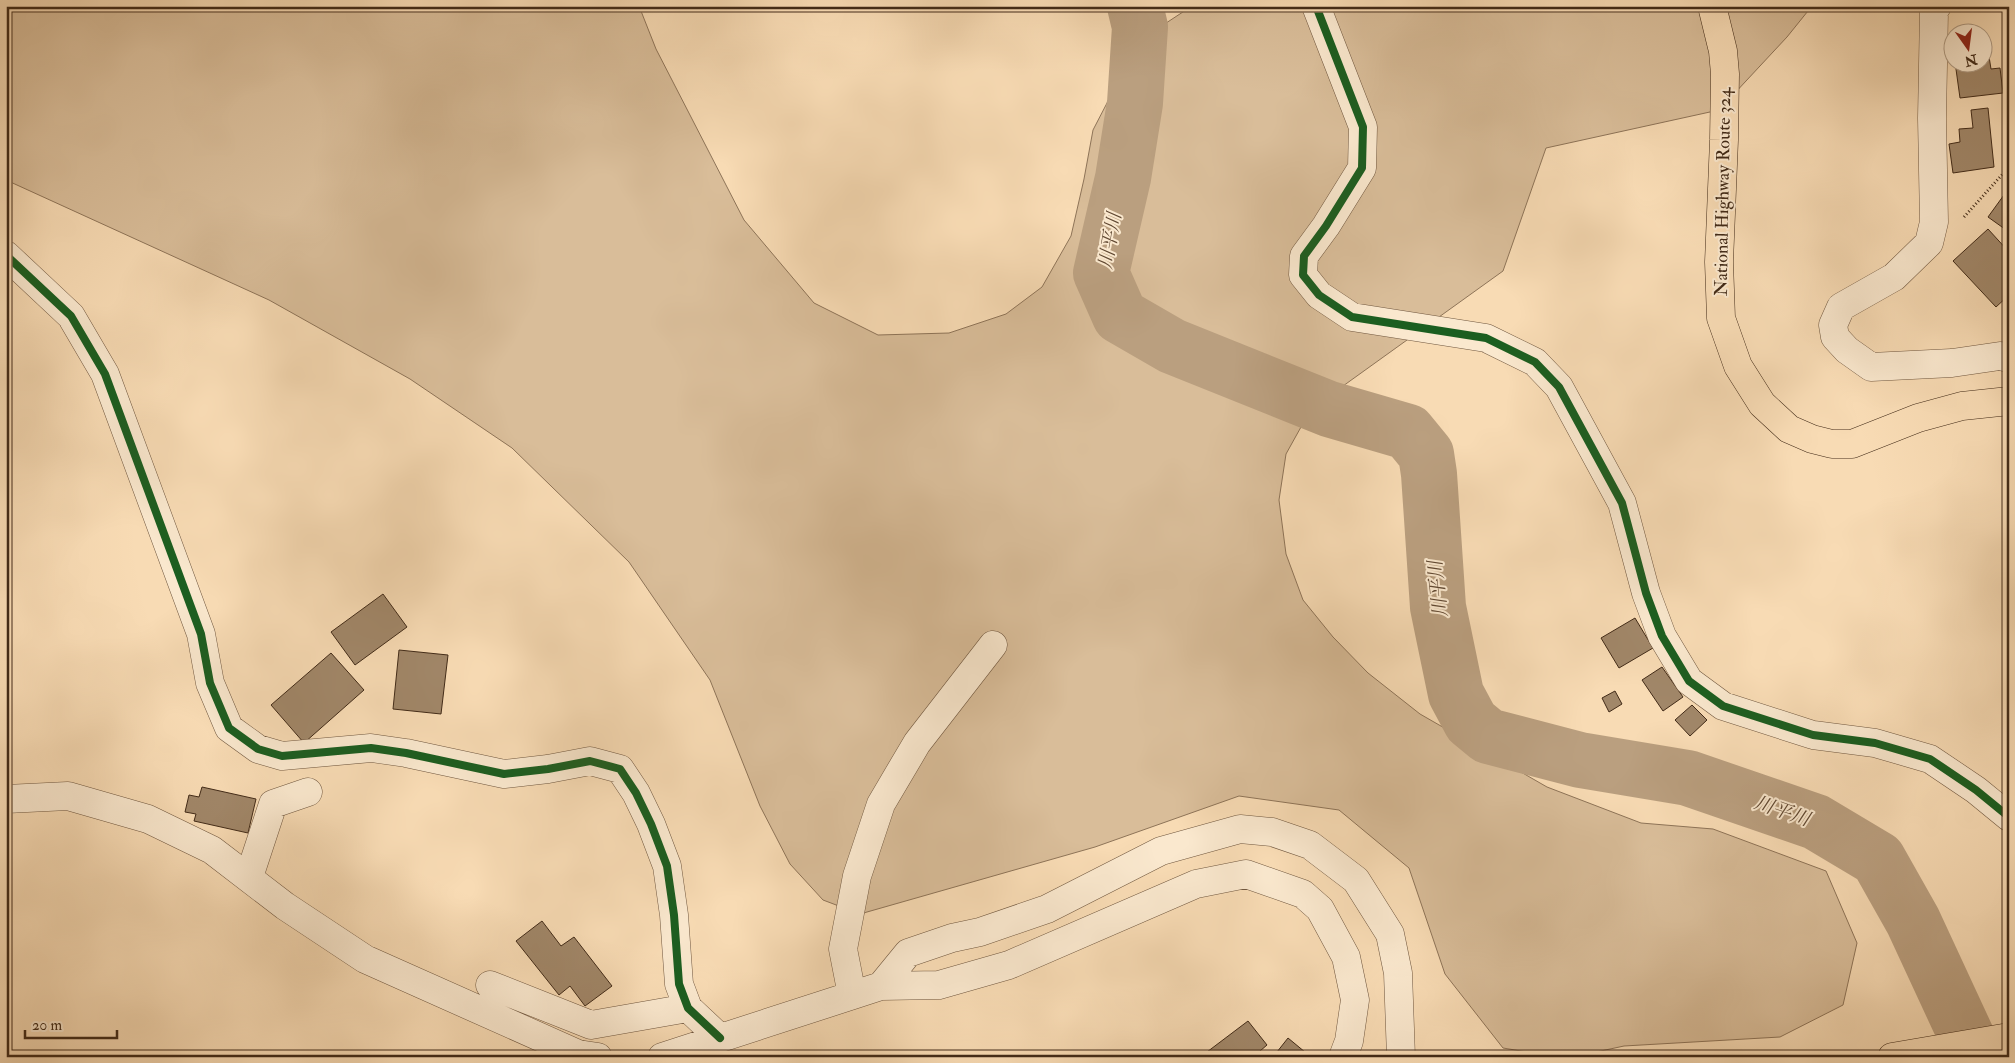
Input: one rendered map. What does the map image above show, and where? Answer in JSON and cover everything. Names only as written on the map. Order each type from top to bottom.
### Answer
[{"type":"highway","name":"National Highway Route 324","points":[[1712,6],[1723,51],[1725,74],[1718,262],[1721,318],[1738,366],[1762,404],[1789,429],[1812,439],[1832,444],[1852,444],[1918,418],[1962,406],[2009,401]]},
{"type":"highway","points":[[1892,1057],[2009,1037]]},
{"type":"street","points":[[1316,6],[1363,127],[1362,168],[1326,226],[1304,256],[1303,275],[1320,296],[1352,317],[1486,338],[1535,362],[1559,387],[1622,503],[1646,593],[1662,636],[1689,681],[1723,706],[1813,735],[1875,742],[1930,759],[1976,790],[2009,817]]},
{"type":"street","points":[[1933,8],[1932,118],[1934,222],[1928,243],[1894,277],[1841,307],[1833,325],[1835,337],[1846,350],[1871,367],[1952,362],[2000,356],[2009,358]]},
{"type":"street","points":[[6,255],[71,316],[104,374],[201,634],[210,683],[229,728],[258,749],[282,756],[371,748],[406,753],[504,774],[548,769],[590,761],[620,769],[636,793],[651,824],[667,866],[674,915],[680,984],[688,1008],[720,1038]]},
{"type":"street","points":[[852,995],[843,949],[857,876],[881,804],[917,743],[993,645]]},
{"type":"street","points":[[249,878],[274,804],[308,792]]},
{"type":"street","points":[[6,799],[68,796],[148,819],[212,850],[285,906],[365,959],[578,1054],[598,1057]]},
{"type":"street","points":[[881,986],[908,953],[952,938],[980,932],[1047,909],[1161,852],[1240,829],[1272,832],[1310,845],[1356,880],[1390,934],[1398,973],[1401,1057]]},
{"type":"street","points":[[662,1057],[881,986],[939,984],[1009,965],[1196,884],[1246,874],[1303,894],[1320,909],[1346,957],[1355,1000],[1349,1041],[1343,1057]]},
{"type":"street","points":[[490,985],[591,1025],[688,1008]]},
{"type":"path","points":[[1928,243],[1947,236],[2009,167]]},
{"type":"shaded area","points":[[6,6],[639,6],[656,49],[744,220],[814,303],[878,335],[949,333],[1006,314],[1042,287],[1071,236],[1093,130],[1121,76],[1157,29],[1192,6],[1812,6],[1787,37],[1719,110],[1546,148],[1503,271],[1311,409],[1286,454],[1279,500],[1286,554],[1303,600],[1333,637],[1368,673],[1420,714],[1547,787],[1641,823],[1713,829],[1826,871],[1857,943],[1843,1005],[1780,1037],[1624,1046],[1573,1057],[1557,1057],[1503,1048],[1445,974],[1409,868],[1339,810],[1239,796],[1095,847],[860,914],[823,900],[790,864],[760,806],[710,680],[629,562],[512,448],[410,379],[269,300],[6,180]]},
{"type":"building","points":[[2000,68],[2003,93],[1960,98],[1956,72],[1992,72],[1992,69]]},
{"type":"building","points":[[1988,108],[1994,167],[1953,173],[1949,144],[1960,142],[1959,129],[1973,128],[1971,110]]},
{"type":"building","points":[[2009,188],[2009,232],[1988,217]]},
{"type":"building","points":[[1988,229],[2009,252],[2009,295],[1996,307],[1953,261]]},
{"type":"building","points":[[383,594],[407,627],[355,665],[331,632]]},
{"type":"building","points":[[1635,618],[1653,648],[1619,668],[1601,638]]},
{"type":"building","points":[[399,650],[448,655],[441,714],[393,709]]},
{"type":"building","points":[[331,653],[364,690],[304,743],[271,705]]},
{"type":"building","points":[[1662,667],[1683,697],[1663,711],[1642,680]]},
{"type":"building","points":[[1615,691],[1622,704],[1609,712],[1602,698]]},
{"type":"building","points":[[1692,705],[1707,720],[1690,736],[1675,720]]},
{"type":"building","points":[[202,787],[256,799],[248,833],[194,821],[196,814],[185,812],[189,795],[199,797]]},
{"type":"building","points":[[542,921],[561,946],[574,937],[612,986],[585,1006],[570,986],[559,995],[516,941]]},
{"type":"building","points":[[1248,1021],[1267,1045],[1253,1057],[1205,1057],[1203,1055]]},
{"type":"building","points":[[1288,1038],[1311,1057],[1273,1057]]},
{"type":"waterway","name":"川平川","points":[[1135,6],[1140,27],[1135,103],[1123,178],[1101,273],[1120,316],[1172,346],[1329,409],[1408,432],[1426,454],[1438,607],[1456,694],[1471,722],[1488,736],[1580,760],[1688,778],[1816,822],[1878,859],[1913,921],[1976,1057]]},
{"type":"cycle path","points":[[1316,6],[1363,127],[1362,168],[1326,226],[1304,256],[1303,275],[1319,295],[1352,317],[1486,338],[1535,362],[1559,387],[1622,503],[1646,593],[1662,636],[1689,681],[1723,706],[1813,735],[1875,743],[1930,759],[1976,790],[2009,817]]},
{"type":"cycle path","points":[[6,255],[71,316],[105,374],[201,634],[210,683],[229,728],[258,749],[282,756],[371,748],[406,753],[504,774],[548,769],[590,761],[620,769],[636,793],[651,824],[667,866],[674,915],[679,984],[688,1008],[720,1038]]}]
